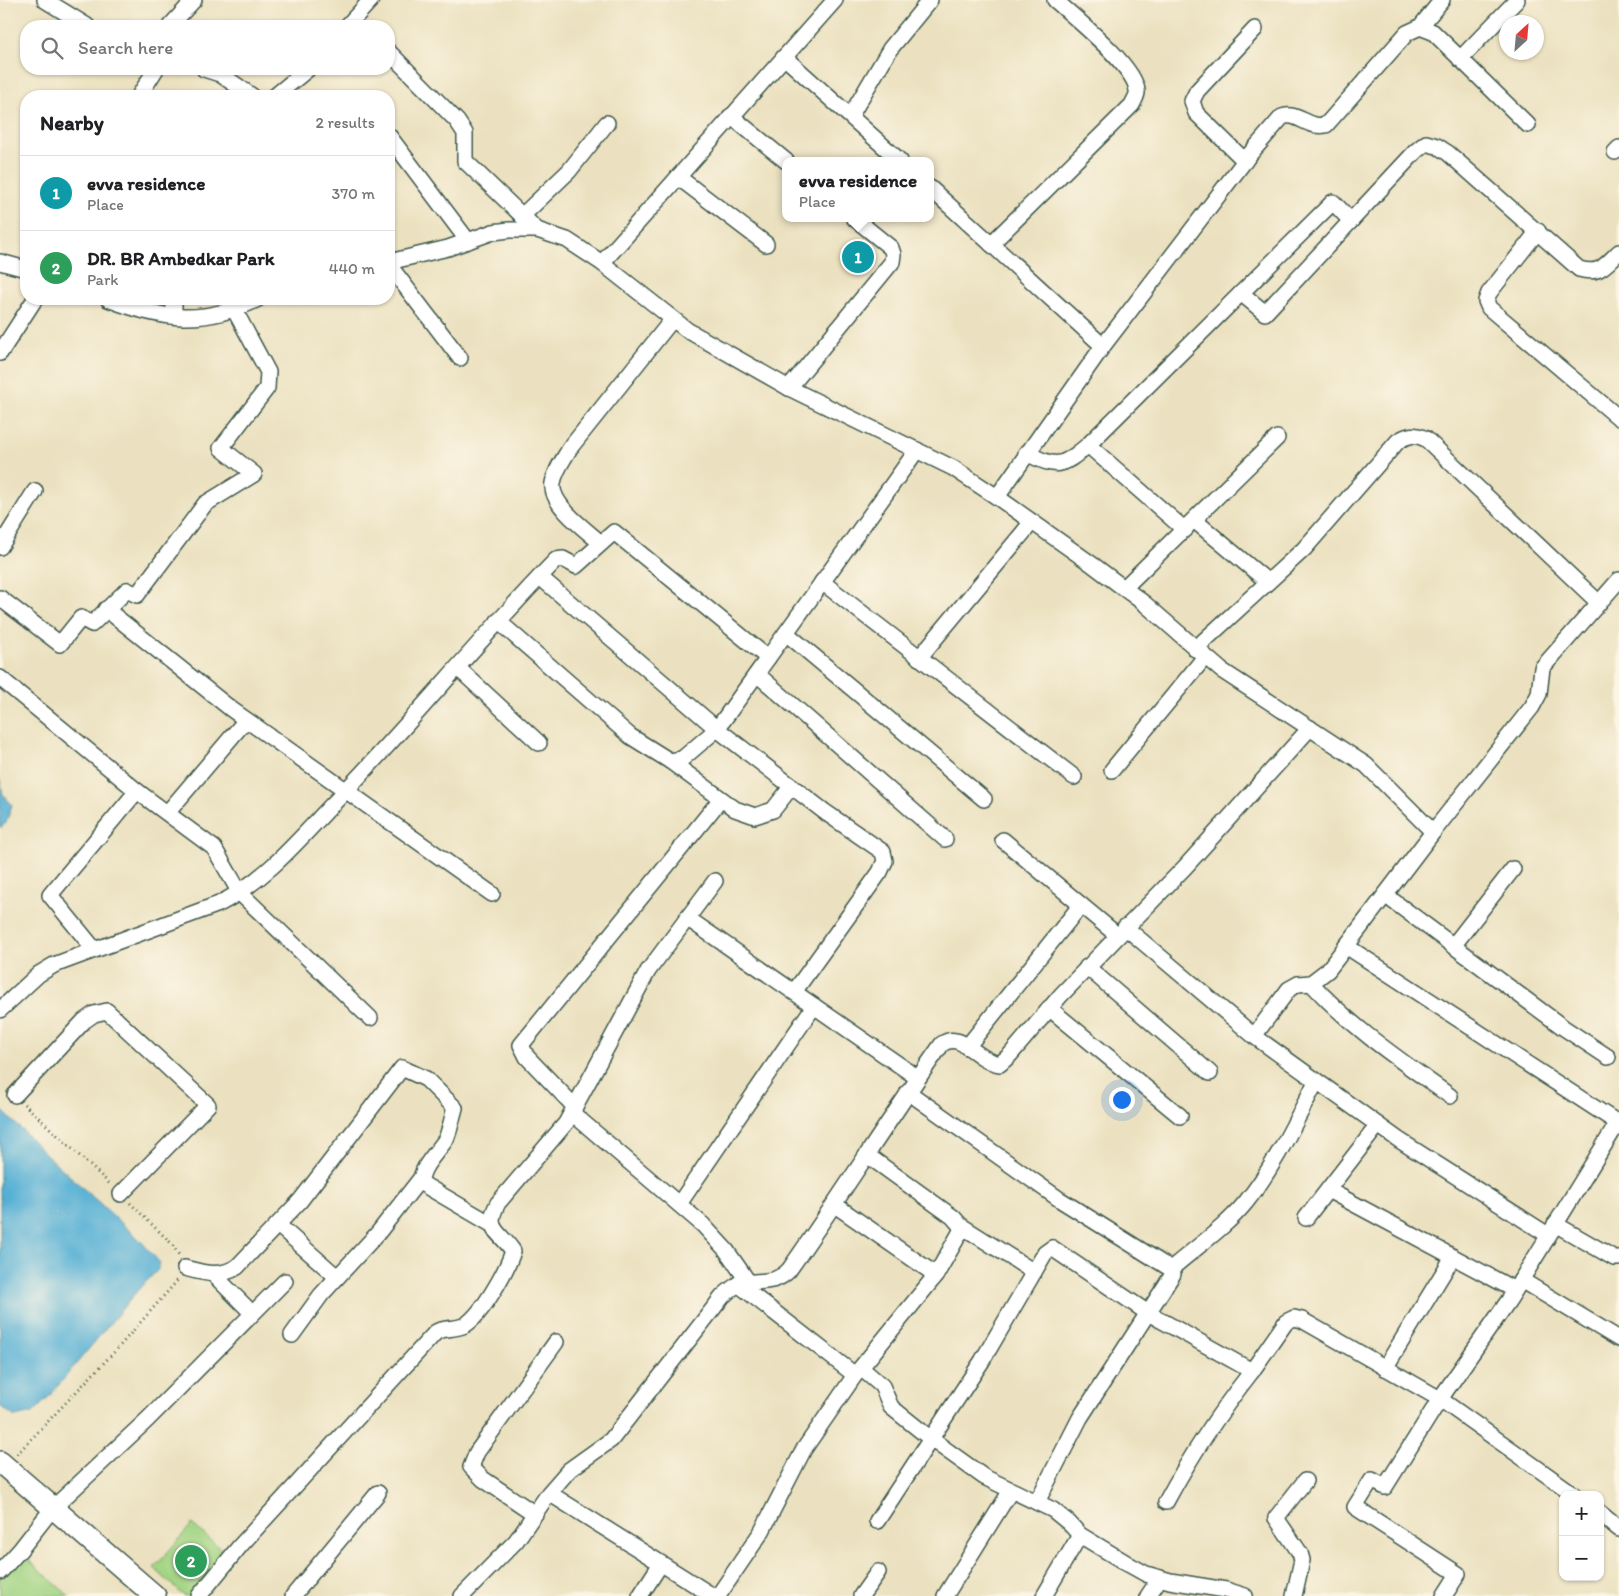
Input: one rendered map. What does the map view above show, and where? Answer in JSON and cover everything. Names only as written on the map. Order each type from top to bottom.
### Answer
[{"type":"main road","points":[[2,1464],[155,1596]]},
{"type":"street","points":[[45,0],[77,20]]},
{"type":"street","points":[[176,20],[194,0]]},
{"type":"street","points":[[357,20],[371,0]]},
{"type":"street","points":[[602,263],[836,0]]},
{"type":"street","points":[[851,115],[890,50],[930,0]]},
{"type":"street","points":[[991,244],[1132,105],[1138,93],[1136,83],[1126,67],[1055,0]]},
{"type":"street","points":[[997,497],[1026,453],[1103,346],[1245,161],[1282,117],[1294,116],[1316,127],[1326,125],[1407,33],[1420,27],[1442,0]]},
{"type":"street","points":[[1460,58],[1517,0]]},
{"type":"street","points":[[1420,27],[1434,32],[1528,125]]},
{"type":"street","points":[[1245,161],[1196,113],[1192,101],[1197,91],[1255,29]]},
{"type":"street","points":[[784,57],[896,157]]},
{"type":"street","points":[[395,58],[457,121],[465,133],[466,161],[537,230]]},
{"type":"street","points":[[143,90],[152,75]]},
{"type":"street","points":[[221,75],[242,90]]},
{"type":"street","points":[[282,90],[301,75]]},
{"type":"street","points":[[732,116],[782,158]]},
{"type":"street","points":[[522,216],[569,171],[607,123]]},
{"type":"street","points":[[1241,292],[1265,313],[1416,151],[1426,143],[1437,146],[1448,153],[1579,269],[1590,272],[1601,270],[1619,252]]},
{"type":"street","points":[[395,144],[468,241]]},
{"type":"street","points":[[678,177],[766,244]]},
{"type":"street","points":[[934,192],[1103,346]]},
{"type":"street","points":[[1026,453],[1048,464],[1061,463],[1072,458],[1088,445],[1333,202],[1351,221]]},
{"type":"street","points":[[789,388],[892,262],[893,254],[891,248],[859,222]]},
{"type":"street","points":[[395,262],[493,232],[523,228],[537,230],[567,240],[602,263],[672,320],[789,388],[953,468],[997,497],[1124,588],[1221,670],[1366,765],[1433,832]]},
{"type":"street","points":[[1538,231],[1489,293],[1486,301],[1489,308],[1619,418]]},
{"type":"street","points":[[0,262],[20,267]]},
{"type":"street","points":[[395,272],[460,358]]},
{"type":"street","points":[[0,353],[31,305]]},
{"type":"street","points":[[131,305],[190,319],[222,314],[245,305]]},
{"type":"street","points":[[174,305],[174,316]]},
{"type":"street","points":[[0,598],[60,644],[81,618],[92,624],[127,590],[137,595],[205,504],[254,474],[221,448],[267,388],[268,372],[234,310]]},
{"type":"street","points":[[601,543],[567,513],[554,495],[552,484],[570,448],[672,320]]},
{"type":"street","points":[[1112,770],[1200,653],[1268,582],[1304,549],[1398,442],[1408,435],[1418,435],[1426,439],[1600,604]]},
{"type":"street","points":[[1124,588],[1277,438]]},
{"type":"street","points":[[1088,445],[1190,525],[1268,582]]},
{"type":"street","points":[[670,761],[682,759],[717,729],[917,450]]},
{"type":"street","points":[[0,547],[35,491]]},
{"type":"street","points":[[919,658],[1032,522]]},
{"type":"street","points":[[0,1010],[39,974],[54,965],[219,904],[240,893],[268,871],[346,791],[458,668],[498,621],[559,558],[576,566],[614,532],[618,533],[768,658]]},
{"type":"street","points":[[540,577],[717,729],[826,812],[883,852],[885,861],[880,872],[794,992]]},
{"type":"street","points":[[1254,1036],[1289,989],[1298,984],[1311,983],[1328,970],[1433,832],[1532,707],[1539,694],[1542,668],[1600,604],[1619,580]]},
{"type":"street","points":[[822,582],[1074,777]]},
{"type":"street","points":[[106,609],[246,720],[492,894]]},
{"type":"street","points":[[498,621],[630,736],[670,761],[721,799],[746,814],[763,814],[773,810],[792,786]]},
{"type":"street","points":[[786,633],[984,799]]},
{"type":"street","points":[[458,668],[539,743]]},
{"type":"street","points":[[757,674],[945,839]]},
{"type":"street","points":[[0,678],[137,791],[168,812],[214,848],[240,893],[370,1018]]},
{"type":"street","points":[[168,812],[246,720]]},
{"type":"street","points":[[462,1596],[516,1541],[549,1493],[569,1470],[612,1440],[724,1296],[743,1284],[773,1281],[782,1278],[835,1205],[908,1092],[942,1044],[949,1039],[956,1039],[990,1063],[1000,1064],[1121,931],[1185,867],[1310,728]]},
{"type":"street","points":[[94,949],[50,895],[137,791]]},
{"type":"street","points":[[721,799],[521,1045],[527,1056],[574,1110],[714,1236],[743,1284],[858,1372],[882,1386],[891,1407],[932,1439],[984,1477],[1010,1492],[1037,1502],[1064,1519],[1080,1536],[1146,1574],[1226,1590],[1245,1596]]},
{"type":"street","points":[[1003,840],[1081,905],[1121,931],[1254,1036],[1378,1125],[1551,1230],[1614,1258],[1619,1258]]},
{"type":"street","points":[[1453,946],[1512,869]]},
{"type":"street","points":[[491,1224],[491,1215],[498,1203],[562,1128],[574,1110],[648,971],[715,881]]},
{"type":"street","points":[[1385,895],[1564,1028],[1608,1057]]},
{"type":"street","points":[[967,1047],[1081,905]]},
{"type":"street","points":[[687,918],[918,1078]]},
{"type":"street","points":[[1346,946],[1618,1122],[1518,1285],[1440,1399],[1385,1487],[1372,1480],[1355,1507],[1458,1574],[1444,1596]]},
{"type":"street","points":[[1087,968],[1210,1073]]},
{"type":"street","points":[[1311,983],[1357,1029],[1450,1096]]},
{"type":"street","points":[[679,1204],[814,1006]]},
{"type":"street","points":[[1049,1008],[1180,1116]]},
{"type":"street","points":[[15,1095],[84,1021],[94,1014],[107,1011],[177,1075],[208,1105],[121,1194]]},
{"type":"street","points":[[185,1268],[214,1275],[226,1274],[237,1267],[300,1201],[402,1068],[426,1079],[454,1108],[446,1137],[421,1178],[378,1233],[320,1295],[292,1335]]},
{"type":"street","points":[[1172,1269],[1224,1226],[1246,1201],[1278,1153],[1316,1082]]},
{"type":"street","points":[[908,1092],[1058,1199],[1172,1269]]},
{"type":"street","points":[[1306,1218],[1378,1125]]},
{"type":"street","points":[[867,1155],[953,1217],[960,1225],[1034,1272]]},
{"type":"street","points":[[199,1596],[240,1546],[436,1332],[444,1328],[463,1326],[472,1320],[510,1262],[514,1251],[491,1224],[421,1183],[421,1178]]},
{"type":"street","points":[[1328,1190],[1453,1257],[1518,1285],[1619,1339]]},
{"type":"street","points":[[835,1205],[936,1275]]},
{"type":"street","points":[[278,1225],[337,1277]]},
{"type":"street","points":[[718,1596],[762,1530],[804,1449],[858,1372],[936,1275],[961,1232],[960,1225]]},
{"type":"street","points":[[878,1521],[982,1361],[1045,1253],[1052,1248],[1148,1313],[1252,1371]]},
{"type":"street","points":[[1385,1368],[1453,1257]]},
{"type":"street","points":[[1037,1502],[1080,1418],[1173,1274],[1172,1269]]},
{"type":"street","points":[[214,1275],[252,1314]]},
{"type":"street","points":[[0,1572],[52,1509],[148,1419],[284,1281]]},
{"type":"street","points":[[1166,1502],[1190,1456],[1217,1416],[1252,1371],[1286,1322],[1294,1318],[1302,1320],[1440,1399],[1569,1491]]},
{"type":"street","points":[[535,1514],[483,1479],[471,1467],[477,1452],[556,1342]]},
{"type":"street","points":[[1294,1596],[1302,1560],[1300,1553],[1276,1518],[1305,1481]]},
{"type":"street","points":[[945,1596],[1010,1492]]},
{"type":"street","points":[[293,1596],[378,1493]]},
{"type":"street","points":[[549,1493],[713,1596]]},
{"type":"street","points":[[1604,1516],[1619,1529]]},
{"type":"street","points":[[1044,1596],[1080,1536]]},
{"type":"street","points":[[640,1596],[660,1564]]},
{"type":"street","points":[[860,1596],[878,1572]]},
{"type":"street","points":[[1148,1596],[1160,1578]]},
{"type":"path","points":[[2,1464],[124,1341],[177,1283],[185,1268],[172,1244],[15,1095]]},
{"type":"green space","points":[[192,1524],[228,1555],[195,1596],[184,1596],[154,1568]]},
{"type":"green space","points":[[22,1554],[69,1596],[0,1596],[0,1578]]},
{"type":"water","points":[[0,779],[3,794],[12,805],[6,823],[0,828]]},
{"type":"water","points":[[0,1108],[48,1156],[141,1241],[160,1263],[157,1271],[137,1291],[47,1399],[33,1413],[15,1417],[0,1406]]},
{"type":"place","name":"evva residence","points":[[858,257]]},
{"type":"place","name":"DR. BR Ambedkar Park","points":[[191,1561]]}]
